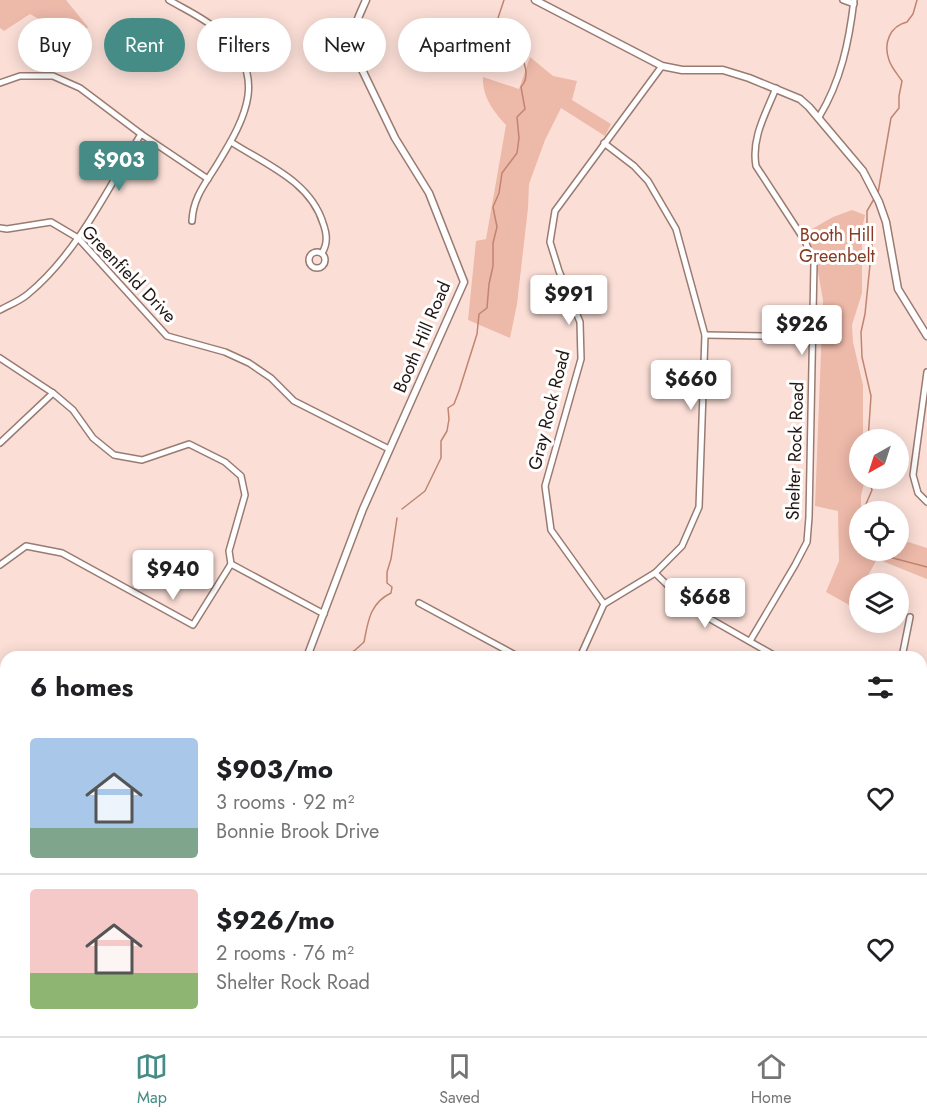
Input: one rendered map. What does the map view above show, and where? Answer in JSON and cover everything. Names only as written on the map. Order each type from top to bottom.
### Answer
[{"type":"street","points":[[169,0],[219,31],[231,43],[245,66],[250,91],[245,110],[231,142],[193,205],[192,221]]},
{"type":"street","name":"Booth Hill Road","points":[[309,651],[363,509],[464,282],[429,193],[395,138],[355,55],[352,41],[353,28],[366,0]]},
{"type":"street","points":[[535,0],[662,66],[682,70],[723,70],[776,88],[800,99],[819,117],[863,171],[879,202],[886,222],[898,289],[927,336]]},
{"type":"street","points":[[819,117],[830,99],[848,43],[854,2],[843,0]]},
{"type":"street","name":"Gray Rock Road","points":[[604,604],[551,530],[545,486],[581,359],[580,322],[550,242],[555,211],[662,66]]},
{"type":"street","points":[[0,83],[21,76],[53,76],[80,88],[141,134],[208,179]]},
{"type":"street","name":"Shelter Rock Road","points":[[750,641],[807,542],[809,518],[814,263],[805,241],[756,166],[753,153],[755,141],[776,88]]},
{"type":"street","points":[[0,310],[27,295],[78,238],[141,134]]},
{"type":"street","points":[[231,142],[290,179],[309,196],[320,213],[324,226],[327,243],[322,254]]},
{"type":"street","points":[[583,651],[604,604],[655,573],[682,546],[699,507],[705,335],[676,229],[648,181],[634,166],[604,143]]},
{"type":"street","name":"Greenfield Drive","points":[[0,228],[7,229],[51,222],[78,238],[167,336],[225,352],[249,363],[271,378],[294,401],[389,449]]},
{"type":"street","points":[[705,335],[814,337]]},
{"type":"street","points":[[0,358],[53,393],[73,410],[93,438],[114,455],[142,460],[189,444],[225,462],[241,476],[245,495],[229,551],[231,564],[193,625],[62,553],[26,546],[0,565]]},
{"type":"street","points":[[927,372],[912,475],[918,493],[927,502]]},
{"type":"street","points":[[0,444],[53,393]]},
{"type":"street","points":[[231,564],[324,614]]},
{"type":"street","points":[[655,573],[691,608],[767,651]]},
{"type":"street","points":[[419,603],[508,651]]},
{"type":"street","points":[[903,651],[910,617]]},
{"type":"green space","points":[[0,0],[66,0],[81,18],[37,18],[30,14],[24,18],[18,18],[18,22],[4,31],[0,28]]},
{"type":"green space","points":[[531,58],[553,76],[577,81],[572,100],[611,124],[605,136],[561,108],[545,140],[529,184],[517,304],[510,338],[468,320],[476,241],[486,239],[506,125],[487,98],[483,77],[519,89],[525,72],[531,72]]},
{"type":"green space","name":"Booth Hill Greenbelt","points":[[852,210],[865,215],[862,229],[862,293],[852,325],[853,342],[863,385],[863,429],[849,429],[849,489],[863,489],[861,501],[849,501],[849,561],[876,561],[869,573],[849,573],[849,605],[826,592],[839,561],[838,511],[815,506],[823,300],[816,261],[805,233],[833,217]]},
{"type":"green space","name":"Booth Hill Greenbelt","points":[[909,542],[927,548],[927,579],[882,561],[909,561]]},
{"type":"waterway","points":[[402,509],[425,491],[441,458],[441,441],[447,431],[449,419],[448,408],[454,404],[459,391],[477,334],[479,314],[487,308],[493,266],[493,243],[497,227],[493,207],[499,193],[502,173],[517,153],[519,138],[517,117],[525,109],[521,87],[526,76],[524,64],[519,53],[501,41],[495,27],[504,0]]},
{"type":"waterway","points":[[878,193],[891,118],[899,108],[902,81],[887,54],[889,36],[896,27],[907,22],[913,14],[917,0]]},
{"type":"waterway","points":[[869,429],[871,396],[862,357],[861,332],[872,245],[867,227],[867,211],[874,199]]},
{"type":"waterway","points":[[867,501],[872,489]]},
{"type":"waterway","points":[[354,651],[364,642],[374,607],[391,593],[392,587],[387,583],[387,572],[397,518]]},
{"type":"waterway","points":[[904,561],[927,567]]}]
